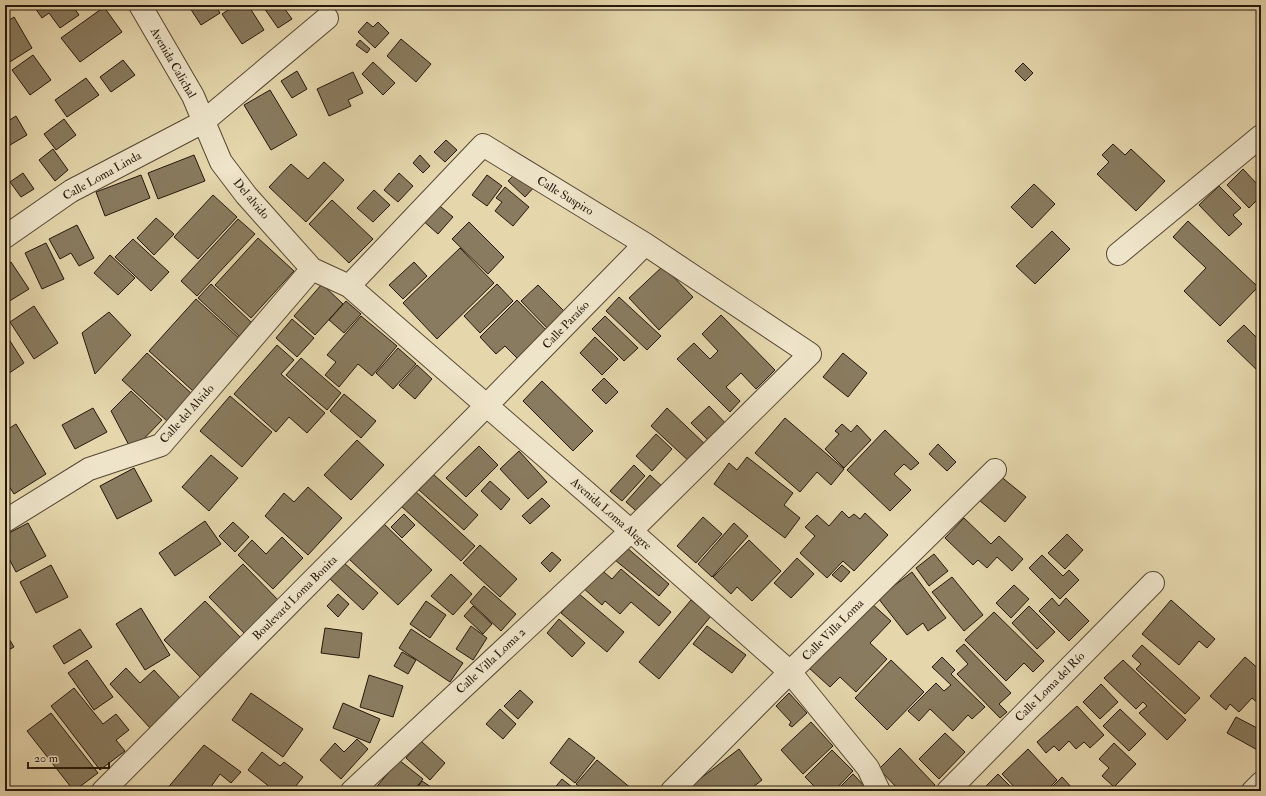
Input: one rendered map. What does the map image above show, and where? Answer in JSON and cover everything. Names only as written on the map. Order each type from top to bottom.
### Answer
[{"type":"street","name":"Avenida Calichal","points":[[140,5],[193,96],[203,122]]},
{"type":"street","name":"Calle Loma Linda","points":[[5,237],[71,191],[203,122],[327,18]]},
{"type":"street","name":"Del alvido","points":[[203,122],[221,162],[246,195],[312,269]]},
{"type":"street","points":[[1118,254],[1261,136]]},
{"type":"street","name":"Calle Suspiro","points":[[349,286],[483,146],[645,244],[810,354]]},
{"type":"street","name":"Calle Paraíso","points":[[487,405],[645,244]]},
{"type":"street","name":"Avenida Loma Alegre","points":[[312,269],[349,286],[631,530],[790,672],[868,768],[879,791]]},
{"type":"street","name":"Calle del Alvido","points":[[5,521],[88,469],[161,445],[312,269]]},
{"type":"street","name":"Calle Villa Loma 2","points":[[352,791],[631,530],[810,354]]},
{"type":"street","name":"Boulevard Loma Bonita","points":[[103,791],[487,405]]},
{"type":"street","name":"Calle Villa Loma","points":[[672,791],[790,672],[995,470]]},
{"type":"street","name":"Calle Loma del Río","points":[[948,791],[1153,583]]},
{"type":"street","points":[[1253,791],[1261,783]]},
{"type":"building","points":[[33,5],[72,5],[79,15],[60,28],[49,13],[42,18]]},
{"type":"building","points":[[188,5],[215,5],[220,13],[201,25]]},
{"type":"building","points":[[236,5],[248,5],[264,30],[242,44],[222,14]]},
{"type":"building","points":[[262,5],[282,5],[292,19],[278,28]]},
{"type":"building","points":[[104,7],[122,32],[80,62],[61,38]]},
{"type":"building","points":[[14,17],[32,48],[5,65],[5,23]]},
{"type":"building","points":[[367,22],[373,27],[378,22],[389,33],[375,48],[358,32]]},
{"type":"building","points":[[401,39],[431,64],[416,82],[387,56]]},
{"type":"building","points":[[360,40],[370,49],[367,53],[356,45]]},
{"type":"building","points":[[33,55],[51,80],[30,95],[12,70]]},
{"type":"building","points":[[123,60],[135,75],[111,92],[100,77]]},
{"type":"building","points":[[373,62],[395,83],[383,95],[362,74]]},
{"type":"building","points":[[1023,63],[1033,73],[1025,81],[1015,71]]},
{"type":"building","points":[[297,71],[307,89],[292,98],[281,81]]},
{"type":"building","points":[[353,72],[363,93],[348,100],[351,106],[329,116],[317,89]]},
{"type":"building","points":[[86,78],[99,95],[67,117],[55,100]]},
{"type":"building","points":[[270,90],[297,135],[271,150],[244,105]]},
{"type":"building","points":[[16,116],[27,135],[5,148],[5,123]]},
{"type":"building","points":[[64,119],[76,135],[56,150],[44,134]]},
{"type":"building","points":[[446,140],[457,150],[445,162],[434,152]]},
{"type":"building","points":[[1113,144],[1125,155],[1131,149],[1165,181],[1136,211],[1097,174],[1109,162],[1102,155]]},
{"type":"building","points":[[53,149],[68,170],[55,181],[39,160]]},
{"type":"building","points":[[194,155],[205,181],[158,199],[148,173]]},
{"type":"building","points":[[420,155],[430,166],[423,173],[413,163]]},
{"type":"building","points":[[324,162],[344,180],[306,222],[269,187],[291,164],[308,179]]},
{"type":"building","points":[[1243,169],[1257,184],[1261,180],[1261,196],[1249,208],[1227,185]]},
{"type":"building","points":[[23,173],[34,189],[21,197],[10,182]]},
{"type":"building","points":[[399,173],[413,186],[398,202],[384,190]]},
{"type":"building","points":[[141,175],[150,198],[105,216],[96,192]]},
{"type":"building","points":[[487,175],[502,186],[487,206],[472,195]]},
{"type":"building","points":[[514,175],[521,182],[527,175],[537,184],[525,197],[508,181]]},
{"type":"building","points":[[1034,184],[1055,204],[1032,228],[1011,207]]},
{"type":"building","points":[[1219,186],[1241,208],[1233,215],[1242,224],[1229,236],[1199,205]]},
{"type":"building","points":[[505,187],[529,207],[513,226],[495,211],[502,202],[496,198]]},
{"type":"building","points":[[374,190],[390,205],[373,222],[357,208]]},
{"type":"building","points":[[213,195],[237,217],[198,259],[174,237]]},
{"type":"building","points":[[332,200],[373,239],[349,263],[309,224]]},
{"type":"building","points":[[435,202],[453,217],[438,234],[420,218]]},
{"type":"building","points":[[156,218],[174,234],[154,255],[137,238]]},
{"type":"building","points":[[238,219],[255,234],[197,296],[181,281]]},
{"type":"building","points":[[1188,221],[1258,287],[1220,326],[1184,291],[1206,268],[1173,237]]},
{"type":"building","points":[[469,222],[504,257],[488,274],[452,239]]},
{"type":"building","points":[[77,225],[94,258],[79,266],[71,253],[60,259],[49,239]]},
{"type":"building","points":[[1052,231],[1070,249],[1035,284],[1016,266]]},
{"type":"building","points":[[258,238],[294,271],[251,318],[215,285]]},
{"type":"building","points":[[133,239],[169,272],[151,291],[115,257]]},
{"type":"building","points":[[46,243],[64,279],[42,289],[25,253]]},
{"type":"building","points":[[460,248],[494,283],[437,339],[403,303]]},
{"type":"building","points":[[110,255],[135,278],[118,295],[94,273]]},
{"type":"building","points":[[11,262],[29,289],[8,302],[5,298],[5,266]]},
{"type":"building","points":[[414,262],[427,276],[403,299],[389,285]]},
{"type":"building","points":[[663,266],[693,297],[659,330],[629,298]]},
{"type":"building","points":[[211,284],[252,323],[240,337],[198,298]]},
{"type":"building","points":[[322,284],[343,304],[315,335],[294,316]]},
{"type":"building","points":[[497,284],[513,301],[480,333],[464,316]]},
{"type":"building","points":[[538,285],[567,314],[550,331],[521,301]]},
{"type":"building","points":[[619,297],[661,336],[647,350],[606,311]]},
{"type":"building","points":[[196,299],[241,340],[193,391],[149,351]]},
{"type":"building","points":[[517,300],[552,336],[523,364],[505,346],[496,354],[480,337]]},
{"type":"building","points":[[346,301],[361,314],[344,333],[329,320]]},
{"type":"building","points":[[34,306],[58,343],[34,359],[10,322]]},
{"type":"building","points":[[109,312],[131,335],[95,374],[82,333]]},
{"type":"building","points":[[721,315],[775,370],[756,389],[741,373],[726,387],[740,401],[730,412],[677,359],[694,343],[710,359],[718,351],[702,334]]},
{"type":"building","points":[[361,316],[397,346],[372,376],[358,364],[339,387],[325,375],[336,362],[327,355]]},
{"type":"building","points":[[605,316],[638,348],[624,361],[592,329]]},
{"type":"building","points":[[292,319],[314,338],[297,357],[276,338]]},
{"type":"building","points":[[1244,325],[1261,342],[1261,374],[1227,341]]},
{"type":"building","points":[[5,333],[24,363],[5,376]]},
{"type":"building","points":[[595,337],[618,359],[602,375],[580,353]]},
{"type":"building","points":[[277,345],[294,360],[281,374],[325,413],[307,433],[289,417],[276,432],[234,394]]},
{"type":"building","points":[[398,348],[416,364],[393,389],[376,373]]},
{"type":"building","points":[[147,353],[192,394],[167,421],[122,380]]},
{"type":"building","points":[[843,353],[867,373],[848,397],[823,377]]},
{"type":"building","points":[[301,358],[341,393],[327,410],[286,375]]},
{"type":"building","points":[[417,365],[432,379],[415,399],[399,385]]},
{"type":"building","points":[[604,378],[618,392],[606,404],[592,390]]},
{"type":"building","points":[[542,381],[593,431],[573,451],[523,401]]},
{"type":"building","points":[[131,391],[162,420],[132,451],[111,411]]},
{"type":"building","points":[[344,394],[376,421],[361,438],[330,411]]},
{"type":"building","points":[[230,396],[272,432],[242,467],[200,431]]},
{"type":"building","points":[[709,406],[730,428],[712,444],[691,423]]},
{"type":"building","points":[[93,408],[107,432],[75,449],[62,425]]},
{"type":"building","points":[[667,408],[708,447],[692,464],[651,426]]},
{"type":"building","points":[[785,418],[844,469],[831,485],[817,472],[800,492],[755,453]]},
{"type":"building","points":[[16,424],[46,474],[14,494],[5,480],[5,431]]},
{"type":"building","points":[[842,424],[851,432],[857,425],[871,440],[844,468],[825,449],[839,434],[835,431]]},
{"type":"building","points":[[885,430],[919,463],[911,470],[904,464],[894,474],[911,490],[890,511],[847,470]]},
{"type":"building","points":[[656,434],[672,449],[652,471],[636,456]]},
{"type":"building","points":[[357,440],[384,465],[351,500],[324,475]]},
{"type":"building","points":[[938,444],[956,462],[947,471],[929,454]]},
{"type":"building","points":[[479,446],[498,465],[466,497],[446,478]]},
{"type":"building","points":[[519,451],[547,482],[528,499],[500,469]]},
{"type":"building","points":[[211,455],[238,478],[209,511],[182,487]]},
{"type":"building","points":[[747,457],[793,493],[784,505],[800,518],[785,538],[714,484],[729,463],[737,470]]},
{"type":"building","points":[[634,465],[645,476],[622,501],[610,491]]},
{"type":"building","points":[[134,468],[152,501],[117,519],[100,486]]},
{"type":"building","points":[[433,474],[478,515],[464,530],[419,490]]},
{"type":"building","points":[[650,475],[666,490],[642,516],[626,502]]},
{"type":"building","points":[[999,475],[1026,497],[1005,522],[979,500]]},
{"type":"building","points":[[490,481],[510,499],[501,510],[481,491]]},
{"type":"building","points":[[308,487],[342,518],[308,555],[265,516],[284,493],[294,502]]},
{"type":"building","points":[[415,491],[475,546],[461,561],[401,506]]},
{"type":"building","points":[[542,498],[550,506],[530,524],[522,516]]},
{"type":"building","points":[[842,511],[849,518],[854,514],[860,519],[865,513],[888,535],[854,571],[843,561],[827,578],[800,553],[815,536],[805,527],[817,515],[829,526]]},
{"type":"building","points":[[404,514],[415,525],[402,538],[391,527]]},
{"type":"building","points":[[703,517],[722,534],[696,563],[677,546]]},
{"type":"building","points":[[964,518],[991,544],[999,536],[1023,559],[1012,571],[997,557],[987,568],[978,560],[973,565],[945,538]]},
{"type":"building","points":[[205,521],[221,544],[175,576],[159,553]]},
{"type":"building","points":[[233,522],[249,537],[235,552],[219,536]]},
{"type":"building","points":[[28,523],[46,556],[16,572],[5,551],[5,535]]},
{"type":"building","points":[[383,523],[432,570],[398,605],[349,559]]},
{"type":"building","points":[[734,523],[748,536],[712,577],[698,564]]},
{"type":"building","points":[[1067,534],[1083,550],[1065,569],[1048,553]]},
{"type":"building","points":[[282,537],[303,558],[273,589],[238,555],[252,540],[266,554]]},
{"type":"building","points":[[749,540],[781,571],[752,601],[737,587],[731,594],[713,577]]},
{"type":"building","points":[[480,545],[517,579],[500,597],[463,563]]},
{"type":"building","points":[[626,547],[669,584],[659,596],[615,560]]},
{"type":"building","points":[[552,552],[561,560],[550,572],[541,563]]},
{"type":"building","points":[[934,554],[948,571],[929,586],[916,568]]},
{"type":"building","points":[[1042,555],[1063,576],[1069,570],[1079,580],[1060,599],[1029,568]]},
{"type":"building","points":[[797,558],[814,574],[791,598],[774,583]]},
{"type":"building","points":[[343,562],[378,593],[363,610],[329,578]]},
{"type":"building","points":[[243,564],[281,603],[247,636],[209,597]]},
{"type":"building","points":[[51,565],[68,597],[36,613],[20,582]]},
{"type":"building","points":[[842,565],[850,572],[841,582],[832,575]]},
{"type":"building","points":[[597,566],[612,579],[621,569],[671,612],[659,626],[631,602],[620,614],[605,601],[602,605],[581,586]]},
{"type":"building","points":[[912,572],[946,618],[928,631],[923,623],[907,635],[878,598]]},
{"type":"building","points":[[451,574],[472,594],[453,615],[431,596]]},
{"type":"building","points":[[952,577],[983,615],[964,631],[932,592]]},
{"type":"building","points":[[1014,585],[1029,599],[1011,618],[996,603]]},
{"type":"building","points":[[484,586],[516,614],[501,631],[470,602]]},
{"type":"building","points":[[578,593],[624,632],[607,652],[561,613]]},
{"type":"building","points":[[338,594],[349,604],[338,617],[327,606]]},
{"type":"building","points":[[1052,598],[1059,606],[1066,598],[1089,621],[1069,641],[1039,611]]},
{"type":"building","points":[[691,600],[711,616],[659,679],[639,662]]},
{"type":"building","points":[[1171,600],[1215,639],[1207,648],[1199,641],[1179,665],[1142,634]]},
{"type":"building","points":[[205,601],[241,638],[200,677],[164,640]]},
{"type":"building","points":[[426,601],[446,615],[430,638],[410,624]]},
{"type":"building","points":[[871,603],[891,621],[870,643],[887,659],[856,692],[840,677],[830,687],[809,668]]},
{"type":"building","points":[[473,606],[492,624],[483,634],[464,616]]},
{"type":"building","points":[[1029,606],[1055,632],[1037,649],[1012,623]]},
{"type":"building","points":[[141,608],[170,655],[145,670],[116,624]]},
{"type":"building","points":[[994,612],[1044,661],[1033,672],[1024,663],[1006,681],[965,640]]},
{"type":"building","points":[[559,619],[585,643],[572,657],[547,633]]},
{"type":"building","points":[[471,626],[487,638],[473,660],[456,649]]},
{"type":"building","points":[[707,626],[746,655],[732,673],[693,644]]},
{"type":"building","points":[[325,628],[362,633],[359,658],[321,653]]},
{"type":"building","points":[[80,629],[92,647],[64,664],[53,646]]},
{"type":"building","points":[[411,629],[463,663],[450,682],[399,648]]},
{"type":"building","points":[[5,632],[14,647],[5,652]]},
{"type":"building","points":[[964,644],[1011,693],[999,704],[1007,712],[1000,718],[957,674],[968,664],[956,651]]},
{"type":"building","points":[[1142,645],[1200,698],[1185,714],[1136,669],[1141,664],[1132,656]]},
{"type":"building","points":[[402,652],[416,660],[408,674],[394,666]]},
{"type":"building","points":[[942,657],[955,670],[951,674],[985,707],[972,719],[968,715],[953,731],[930,709],[919,721],[908,711],[936,683],[944,691],[951,685],[932,667]]},
{"type":"building","points":[[1245,657],[1261,671],[1257,677],[1261,680],[1261,702],[1259,704],[1252,698],[1239,712],[1230,704],[1226,710],[1210,696]]},
{"type":"building","points":[[87,660],[113,697],[94,710],[68,673]]},
{"type":"building","points":[[891,660],[924,692],[887,730],[855,698]]},
{"type":"building","points":[[1123,660],[1186,720],[1167,740],[1139,713],[1147,706],[1143,702],[1136,709],[1104,678]]},
{"type":"building","points":[[126,668],[140,683],[154,670],[181,699],[150,728],[110,684]]},
{"type":"building","points":[[369,675],[403,686],[393,717],[360,707]]},
{"type":"building","points":[[1101,684],[1118,702],[1100,719],[1083,702]]},
{"type":"building","points":[[74,688],[103,724],[116,714],[129,730],[116,740],[125,751],[100,770],[51,706]]},
{"type":"building","points":[[520,690],[533,702],[518,719],[504,706]]},
{"type":"building","points":[[251,693],[303,729],[283,757],[232,720]]},
{"type":"building","points":[[789,693],[807,713],[792,727],[789,725],[791,722],[776,706]]},
{"type":"building","points":[[343,703],[380,719],[370,743],[333,728]]},
{"type":"building","points":[[1077,706],[1104,735],[1090,748],[1084,742],[1076,749],[1069,741],[1059,751],[1054,746],[1046,753],[1037,742]]},
{"type":"building","points":[[500,709],[516,724],[503,739],[486,724]]},
{"type":"building","points":[[1120,709],[1146,734],[1129,751],[1103,726]]},
{"type":"building","points":[[51,713],[98,773],[74,791],[27,731]]},
{"type":"building","points":[[1236,717],[1261,730],[1261,752],[1227,733]]},
{"type":"building","points":[[811,722],[833,746],[803,774],[781,750]]},
{"type":"building","points":[[945,733],[965,752],[939,779],[919,759]]},
{"type":"building","points":[[569,738],[595,758],[575,783],[550,763]]},
{"type":"building","points":[[357,739],[368,749],[341,779],[320,760],[335,743],[344,752]]},
{"type":"building","points":[[421,741],[445,763],[430,780],[406,758]]},
{"type":"building","points":[[1114,743],[1136,764],[1114,787],[1102,776],[1109,768],[1099,759]]},
{"type":"building","points":[[204,745],[241,772],[231,783],[220,774],[208,791],[165,791]]},
{"type":"building","points":[[900,748],[935,785],[929,791],[900,791],[879,769]]},
{"type":"building","points":[[739,749],[762,780],[748,791],[684,791]]},
{"type":"building","points":[[1028,749],[1057,780],[1046,791],[1018,791],[1002,774]]},
{"type":"building","points":[[832,750],[853,771],[834,791],[819,791],[805,777]]},
{"type":"building","points":[[262,752],[280,766],[284,762],[303,777],[292,791],[275,791],[248,770]]},
{"type":"building","points":[[399,760],[423,779],[413,791],[373,791]]},
{"type":"building","points":[[597,760],[632,789],[631,791],[584,791],[576,784]]},
{"type":"building","points":[[853,774],[869,791],[836,791]]},
{"type":"building","points":[[998,774],[1015,791],[981,791]]},
{"type":"building","points":[[1062,777],[1075,791],[1048,791]]},
{"type":"building","points":[[562,779],[577,791],[552,791]]},
{"type":"building","points":[[422,781],[437,791],[415,791]]}]
